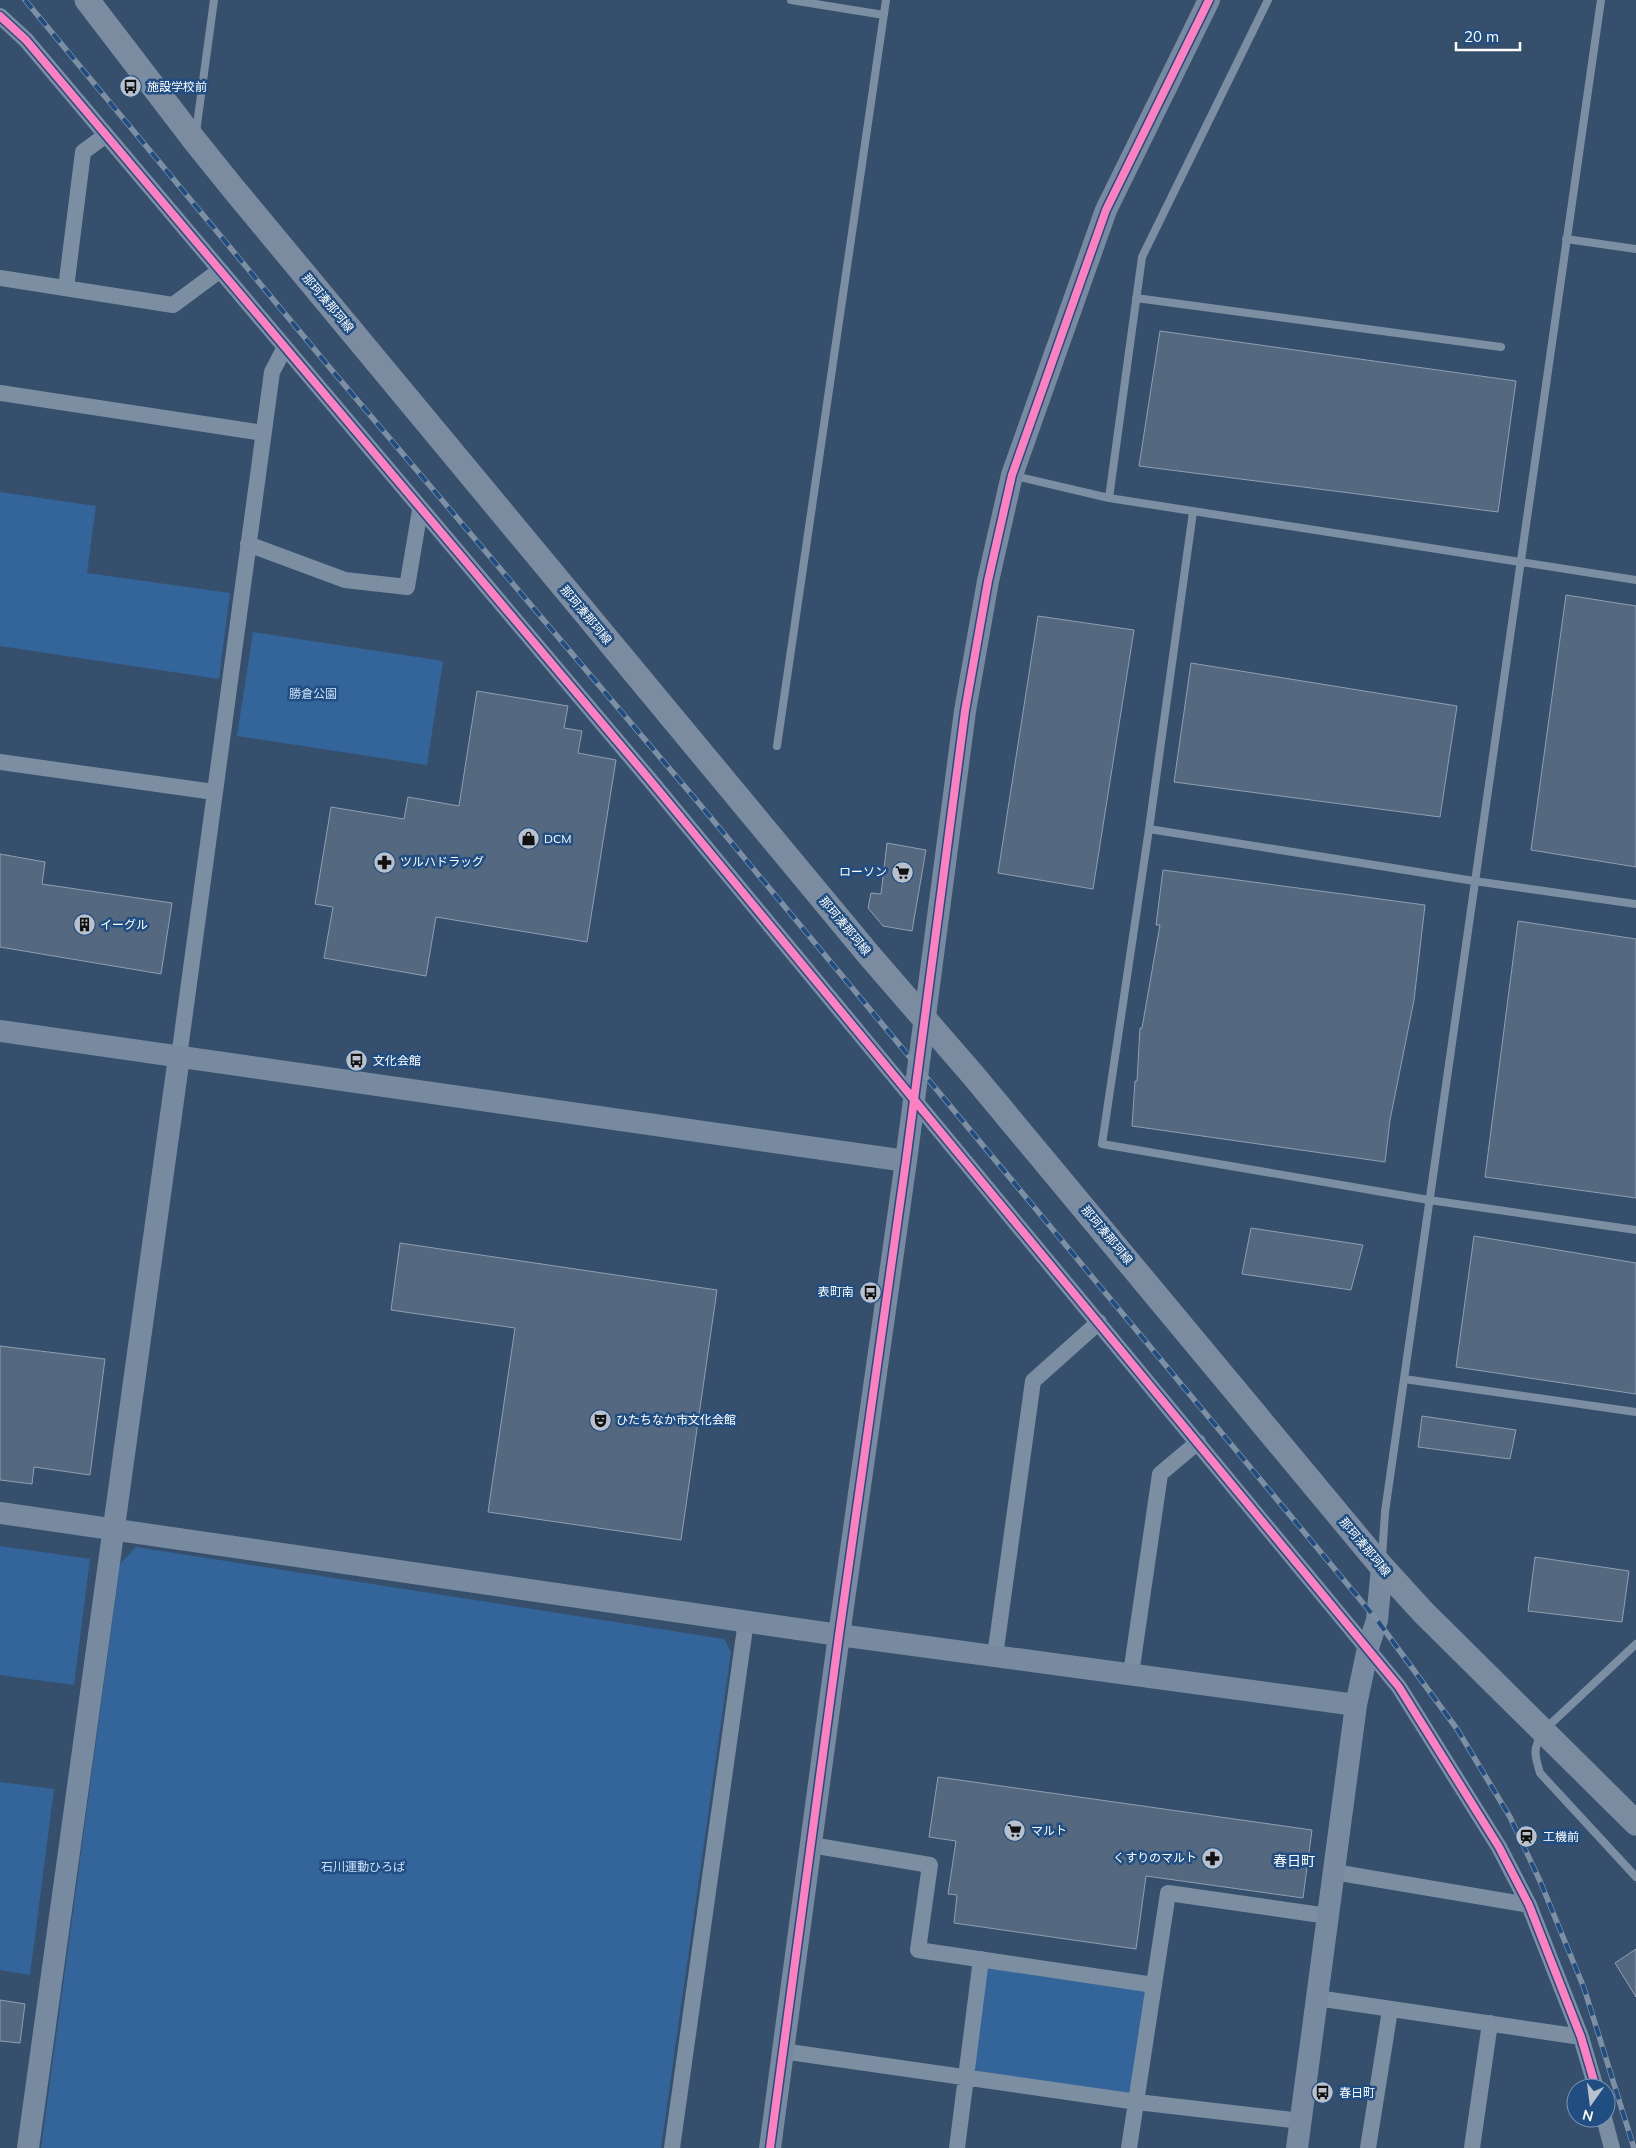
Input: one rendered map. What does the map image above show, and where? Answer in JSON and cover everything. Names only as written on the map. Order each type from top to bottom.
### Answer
[{"type":"main road","name":"那珂湊那珂線","points":[[87,0],[194,141],[864,949],[1382,1567],[1423,1612],[1636,1823]]},
{"type":"street","points":[[770,2148],[839,1635],[906,1161],[965,711],[988,580],[1012,475],[1106,210],[1209,0]]},
{"type":"street","points":[[0,16],[26,40],[284,349],[656,788],[1399,1687],[1498,1847],[1529,1905],[1581,2037],[1593,2078]]},
{"type":"street","points":[[66,288],[83,152],[106,135]]},
{"type":"street","points":[[0,278],[173,305],[219,270]]},
{"type":"street","points":[[28,2148],[263,433],[272,372],[284,349]]},
{"type":"street","points":[[0,393],[263,433]]},
{"type":"street","points":[[248,544],[345,580],[407,587],[420,510]]},
{"type":"street","points":[[0,762],[214,792]]},
{"type":"street","points":[[0,1031],[906,1161]]},
{"type":"street","points":[[995,1656],[1033,1381],[1099,1322]]},
{"type":"street","points":[[1131,1674],[1160,1474],[1198,1442]]},
{"type":"street","points":[[0,1513],[839,1635],[1356,1705]]},
{"type":"street","points":[[1297,2148],[1356,1705],[1368,1648],[1377,1620],[1382,1567]]},
{"type":"street","points":[[672,2148],[746,1621]]},
{"type":"street","points":[[811,1845],[930,1865],[918,1950],[1154,1985]]},
{"type":"street","points":[[1334,1872],[1529,1905]]},
{"type":"street","points":[[1129,2148],[1168,1893],[1328,1916]]},
{"type":"street","points":[[957,2148],[981,1959]]},
{"type":"street","points":[[1317,1998],[1581,2037]]},
{"type":"street","points":[[1368,2148],[1390,2010]]},
{"type":"street","points":[[1472,2148],[1490,2023]]},
{"type":"street","points":[[782,2051],[1136,2102],[1301,2121]]},
{"type":"street","points":[[1607,2128],[1612,2148]]},
{"type":"lane","points":[[194,141],[214,0]]},
{"type":"lane","points":[[791,0],[884,15]]},
{"type":"lane","points":[[777,746],[886,0]]},
{"type":"lane","points":[[1109,498],[1142,257],[1268,0]]},
{"type":"lane","points":[[1382,1567],[1383,1529],[1600,0]]},
{"type":"lane","points":[[1566,239],[1636,249]]},
{"type":"lane","points":[[1136,298],[1501,346]]},
{"type":"lane","points":[[1012,475],[1109,498],[1636,580]]},
{"type":"lane","points":[[1193,512],[1150,829],[1102,1144],[1429,1200],[1636,1230]]},
{"type":"lane","points":[[1150,829],[1474,881],[1636,904]]},
{"type":"lane","points":[[1404,1379],[1636,1412]]},
{"type":"lane","points":[[1636,1644],[1543,1731],[1534,1754],[1540,1773],[1636,1877]]},
{"type":"green space","points":[[0,492],[96,506],[87,573],[230,593],[219,679],[0,646]]},
{"type":"green space","name":"勝倉公園","points":[[253,632],[443,661],[427,765],[237,736]]},
{"type":"green space","points":[[0,1546],[90,1559],[74,1685],[0,1675]]},
{"type":"green space","name":"石川運動ひろば","points":[[136,1547],[724,1639],[731,1652],[661,2148],[41,2148],[120,1564]]},
{"type":"green space","points":[[0,1782],[54,1789],[30,1975],[0,1970]]},
{"type":"green space","points":[[981,1959],[1154,1985],[1137,2102],[966,2078]]},
{"type":"building","points":[[1160,331],[1516,381],[1498,512],[1139,466]]},
{"type":"building","points":[[1566,595],[1636,606],[1636,867],[1531,850]]},
{"type":"building","points":[[1038,616],[1134,630],[1093,889],[998,873]]},
{"type":"building","points":[[1191,663],[1457,706],[1440,817],[1174,782]]},
{"type":"building","name":"DCM","points":[[477,691],[568,706],[564,728],[582,731],[578,753],[616,760],[587,942],[436,917],[426,976],[324,958],[333,907],[315,904],[331,807],[404,819],[408,797],[459,806]]},
{"type":"building","name":"ローソン","points":[[887,843],[926,850],[912,931],[883,926],[868,908],[871,893],[881,894]]},
{"type":"building","name":"イーグル","points":[[0,854],[45,862],[42,884],[172,903],[161,974],[0,947]]},
{"type":"building","points":[[1163,870],[1425,905],[1414,1000],[1390,1120],[1385,1162],[1132,1126],[1140,1028],[1142,1028],[1160,925],[1156,925]]},
{"type":"building","points":[[1518,921],[1636,939],[1636,1198],[1485,1177]]},
{"type":"building","points":[[1251,1228],[1363,1245],[1351,1290],[1242,1274]]},
{"type":"building","points":[[1474,1236],[1636,1263],[1636,1394],[1456,1367]]},
{"type":"building","name":"ひたちなか市文化会館","points":[[400,1243],[717,1290],[681,1540],[488,1512],[515,1328],[391,1310]]},
{"type":"building","points":[[0,1346],[105,1359],[90,1475],[34,1467],[32,1484],[0,1480]]},
{"type":"building","points":[[1422,1416],[1516,1430],[1510,1459],[1418,1447]]},
{"type":"building","points":[[1535,1557],[1629,1571],[1622,1622],[1528,1611]]},
{"type":"building","points":[[938,1777],[1312,1830],[1303,1898],[1146,1876],[1136,1949],[954,1923],[957,1895],[948,1894],[956,1841],[929,1837]]},
{"type":"building","points":[[1636,1949],[1636,1997],[1615,1963]]},
{"type":"building","points":[[0,2000],[25,2004],[20,2043],[0,2041]]},
{"type":"railway","points":[[25,0],[325,362],[697,801],[1377,1620],[1457,1729],[1510,1817],[1540,1881],[1584,1988],[1634,2148]]},
{"type":"cycle path","points":[[770,2148],[839,1635],[906,1161],[965,711],[988,581],[1012,475],[1106,210],[1209,0]]},
{"type":"cycle path","points":[[0,16],[26,40],[650,780],[1399,1687],[1499,1847],[1529,1905],[1581,2037],[1593,2078]]},
{"type":"place","name":"施設学校前","points":[[131,87]]},
{"type":"place","name":"DCM","points":[[528,839]]},
{"type":"place","name":"ツルハドラッグ","points":[[384,862]]},
{"type":"place","name":"ローソン","points":[[903,872]]},
{"type":"place","name":"イーグル","points":[[84,925]]},
{"type":"place","name":"文化会館","points":[[357,1061]]},
{"type":"place","name":"表町南","points":[[870,1292]]},
{"type":"place","name":"ひたちなか市文化会館","points":[[600,1420]]},
{"type":"place","name":"マルト","points":[[1015,1831]]},
{"type":"place","name":"工機前","points":[[1527,1837]]},
{"type":"place","name":"くすりのマルト","points":[[1213,1858]]},
{"type":"place","name":"春日町","points":[[1323,2093]]},
{"type":"district","name":"春日町","points":[[1294,1861]]}]
